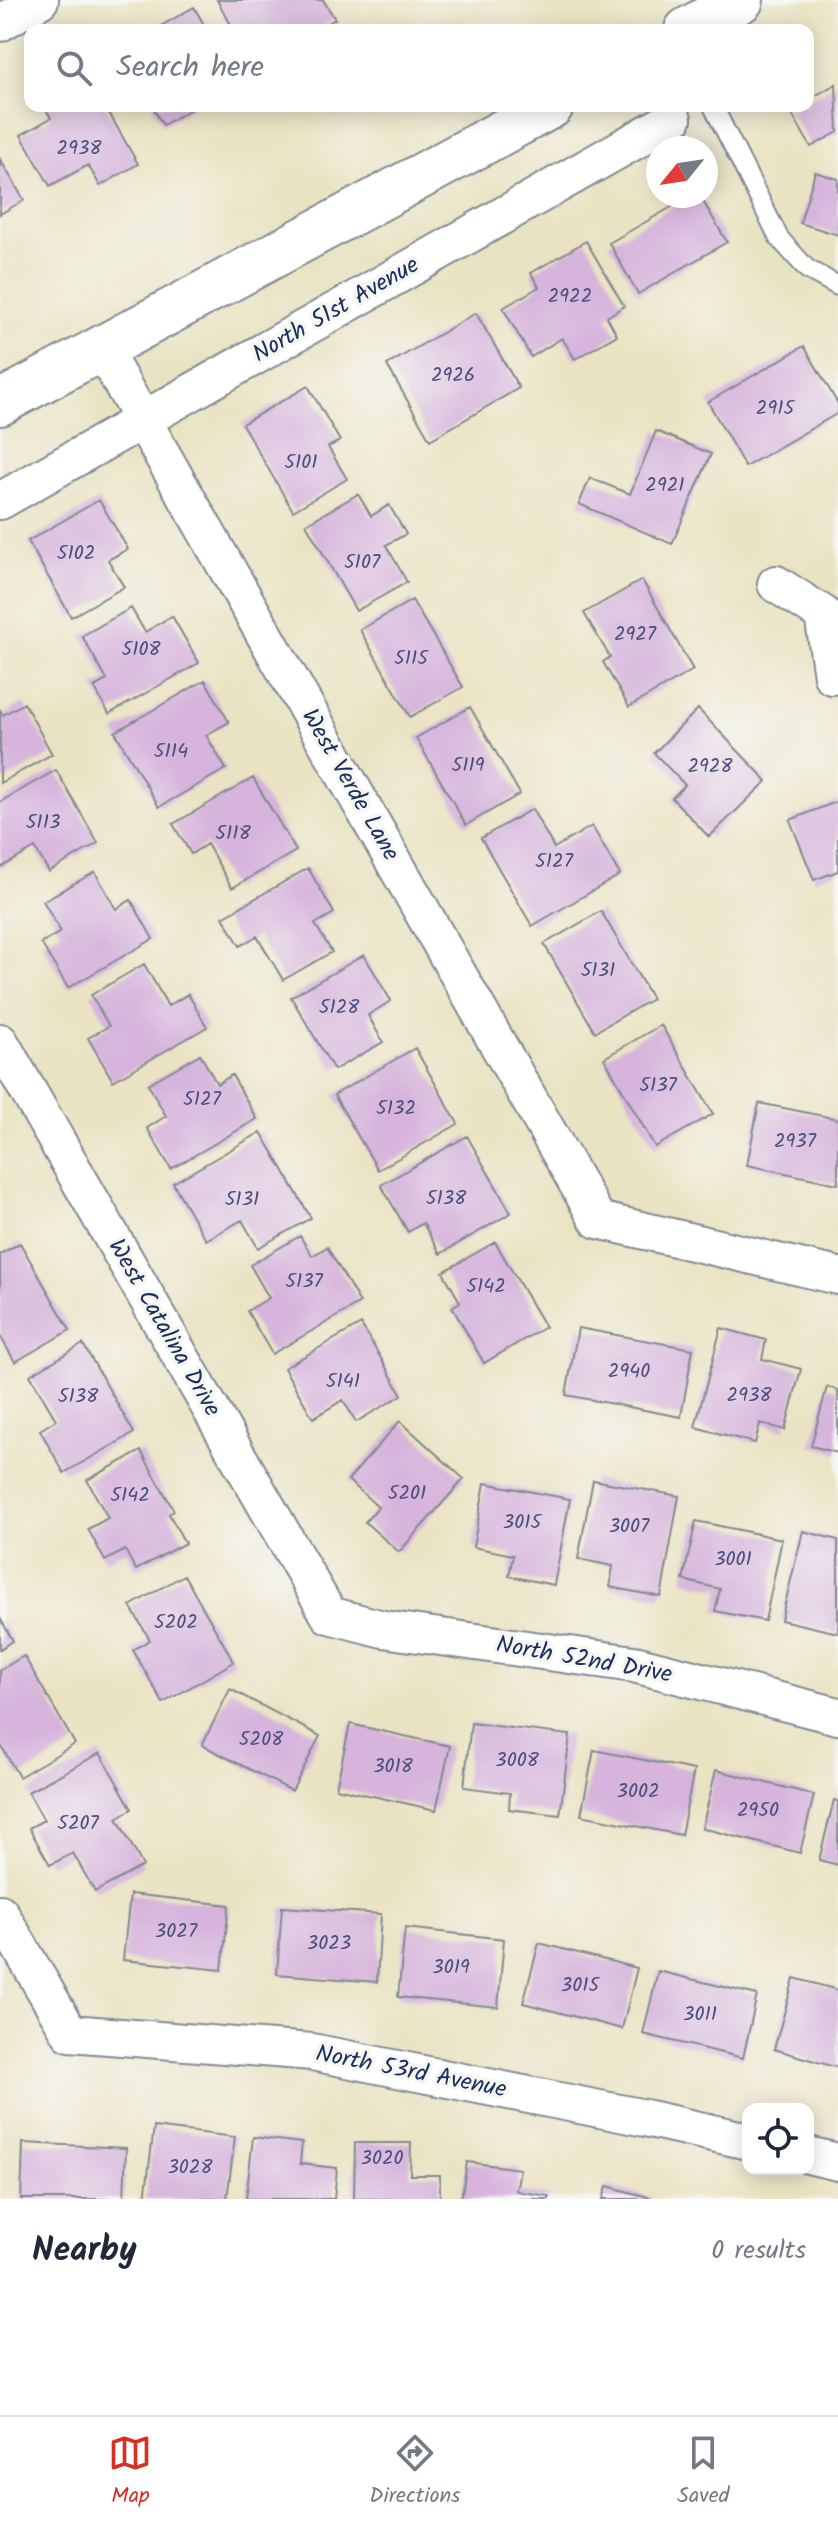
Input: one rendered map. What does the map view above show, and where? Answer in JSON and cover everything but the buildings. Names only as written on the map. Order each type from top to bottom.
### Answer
[{"type":"main road","points":[[698,24],[741,0]]},
{"type":"main road","points":[[0,403],[540,112]]},
{"type":"street","points":[[0,23],[40,0]]},
{"type":"street","name":"North 51st Avenue","points":[[0,501],[673,119]]},
{"type":"street","name":"West Verde Lane","points":[[102,349],[598,1220],[838,1276]]},
{"type":"street","points":[[776,584],[830,610],[832,676]]},
{"type":"street","name":"West Catalina Drive","points":[[0,1042],[329,1615]]},
{"type":"street","name":"North 52nd Drive","points":[[329,1615],[383,1629],[634,1664],[838,1716]]},
{"type":"street","name":"North 53rd Avenue","points":[[0,1913],[70,2033],[312,2052],[742,2140]]},
{"type":"street","points":[[814,2156],[838,2162]]},
{"type":"lane","points":[[716,112],[779,238],[807,269],[838,286]]}]
